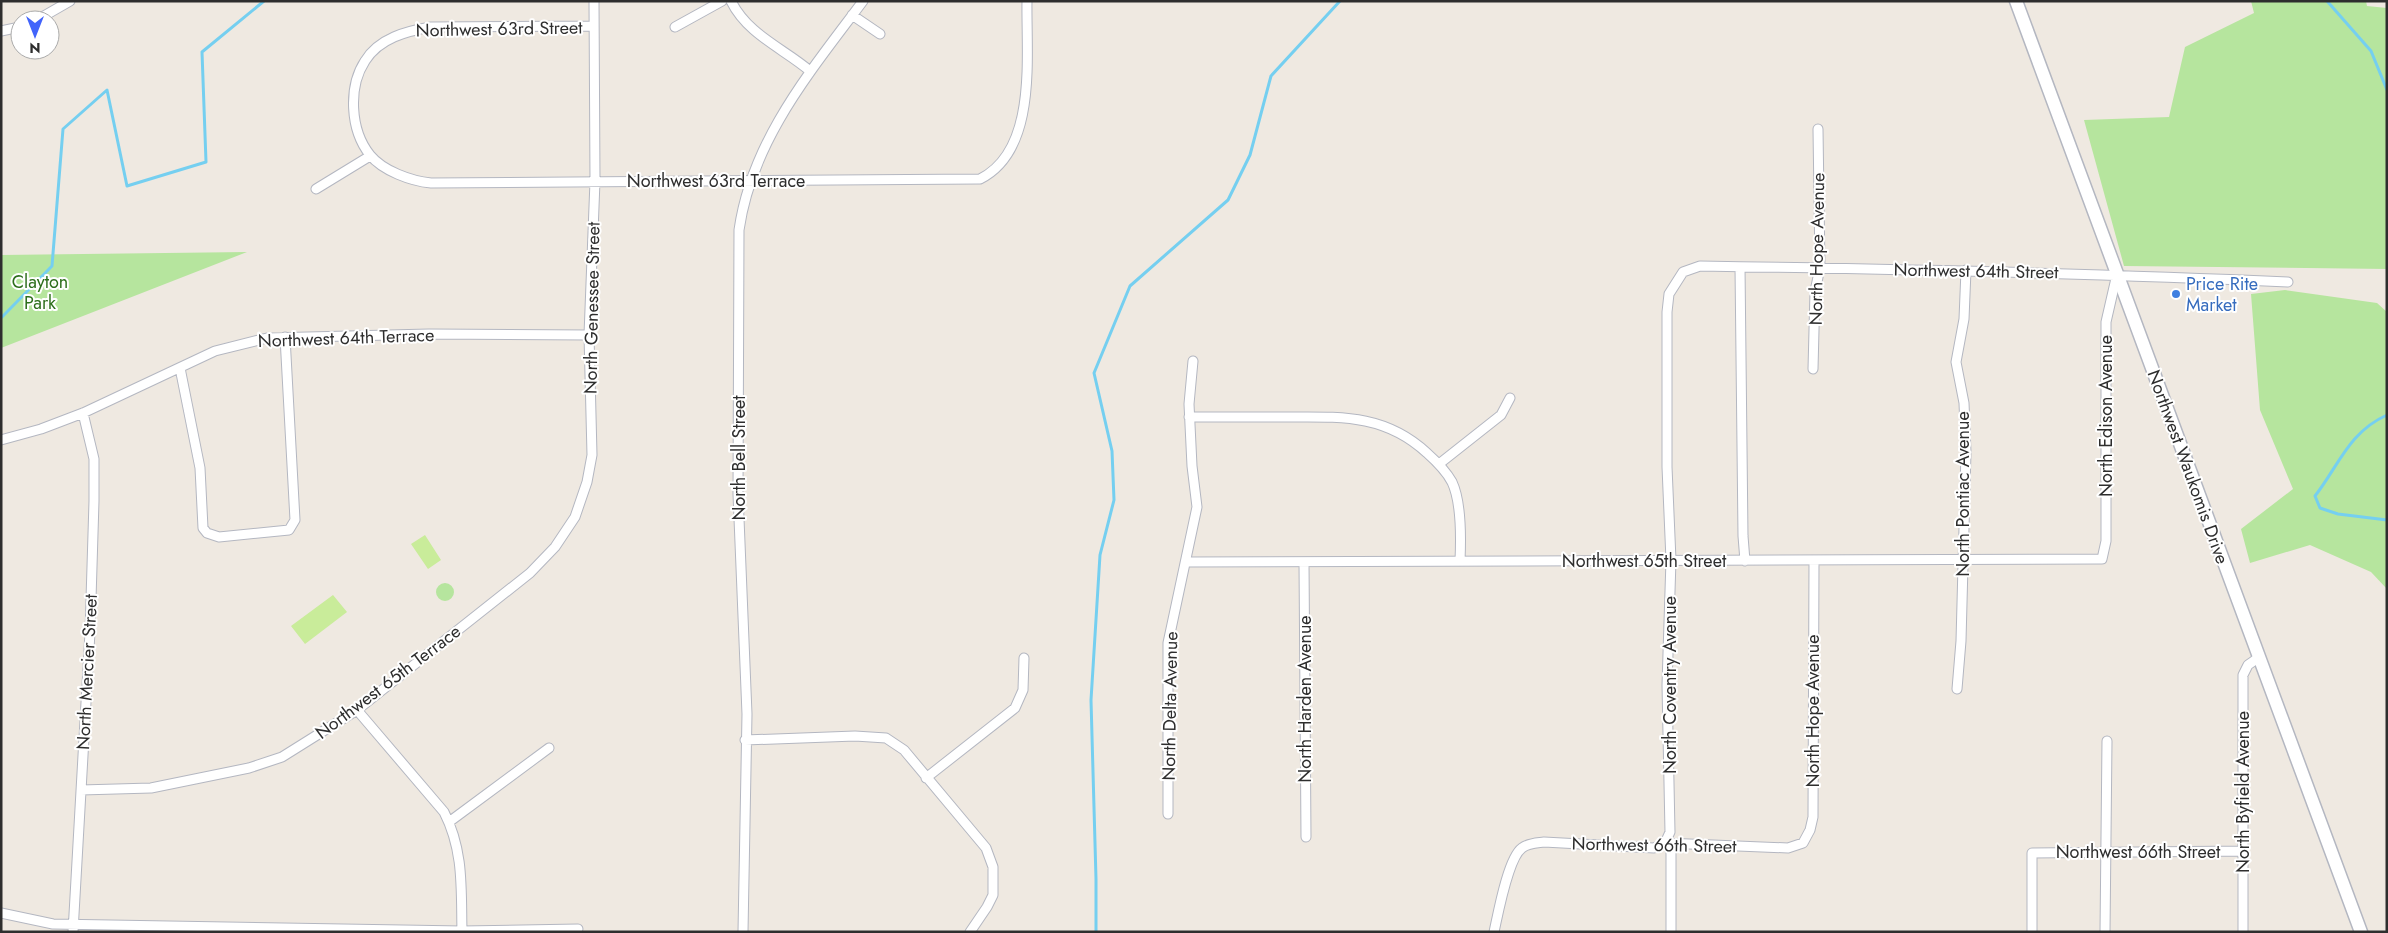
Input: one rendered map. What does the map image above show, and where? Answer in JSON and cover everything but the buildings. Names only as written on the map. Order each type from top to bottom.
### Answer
[{"type":"main road","name":"Northwest Waukomis Drive","points":[[2016,1],[2361,932]]},
{"type":"street","points":[[54,10],[70,1]]},
{"type":"street","name":"North Genessee Street","points":[[512,588],[539,565],[555,547],[575,516],[584,494],[592,455],[589,335],[595,181],[594,1]]},
{"type":"street","points":[[675,27],[722,1]]},
{"type":"street","points":[[731,1],[742,20],[770,44],[810,71]]},
{"type":"street","name":"North Bell Street","points":[[743,932],[746,714],[738,494],[739,230],[742,206],[750,179],[772,130],[810,71],[863,1]]},
{"type":"street","name":"Northwest 63rd Terrace","points":[[370,156],[396,174],[420,182],[750,179],[920,181],[980,179],[993,173],[1013,148],[1024,106],[1027,1]]},
{"type":"street","points":[[852,15],[880,34]]},
{"type":"street","name":"Northwest 63rd Street","points":[[370,156],[357,132],[354,106],[355,81],[365,59],[385,42],[406,31],[431,27],[594,26]]},
{"type":"street","name":"North Hope Avenue","points":[[1813,369],[1816,284],[1820,268],[1818,129]]},
{"type":"street","points":[[316,189],[370,156]]},
{"type":"street","name":"Northwest 64th Street","points":[[1673,286],[1683,272],[1700,266],[2117,274],[2288,282]]},
{"type":"street","points":[[1740,267],[1742,536],[1745,561]]},
{"type":"street","name":"North Pontiac Avenue","points":[[1957,689],[1961,641],[1966,452],[1964,403],[1956,362],[1964,319],[1966,270]]},
{"type":"street","name":"North Edison Avenue","points":[[2102,559],[2106,541],[2106,322],[2117,274]]},
{"type":"street","name":"North Coventry Avenue","points":[[1671,932],[1671,851],[1665,843],[1670,832],[1667,685],[1671,560],[1667,467],[1667,312],[1669,294],[1673,286]]},
{"type":"street","name":"Northwest 64th Terrace","points":[[1,440],[41,429],[82,413],[236,344],[267,338],[429,334],[589,335]]},
{"type":"street","points":[[180,368],[200,468],[202,522],[207,533],[219,537],[289,530],[295,520],[285,337]]},
{"type":"street","name":"North Delta Avenue","points":[[1168,814],[1168,642],[1197,507],[1189,418],[1190,381],[1193,361]]},
{"type":"street","points":[[1439,464],[1501,415],[1510,398]]},
{"type":"street","name":"North Mercier Street","points":[[73,928],[94,501],[94,459],[82,413]]},
{"type":"street","points":[[1189,418],[1355,418],[1396,431],[1420,446],[1439,464],[1452,483],[1460,534],[1460,561]]},
{"type":"street","name":"Northwest 65th Street","points":[[1186,562],[1814,561],[1918,558],[1963,560],[2102,559]]},
{"type":"street","name":"North Hope Avenue","points":[[1788,848],[1803,843],[1810,830],[1813,817],[1814,561]]},
{"type":"street","name":"North Harden Avenue","points":[[1304,562],[1306,837]]},
{"type":"street","name":"Northwest 65th Terrace","points":[[81,790],[127,791],[151,788],[266,763],[297,749],[357,710],[512,588]]},
{"type":"street","points":[[926,778],[1014,708],[1023,690],[1024,658]]},
{"type":"street","name":"North Byfield Avenue","points":[[2243,932],[2243,675],[2248,665],[2258,658]]},
{"type":"street","points":[[357,710],[444,812],[449,822],[460,856],[462,931]]},
{"type":"street","points":[[745,740],[854,736],[886,738],[904,750],[986,848],[993,868],[992,895],[988,907],[970,932]]},
{"type":"street","points":[[2105,932],[2104,851],[2107,741]]},
{"type":"street","points":[[449,822],[550,748]]},
{"type":"street","name":"Northwest 66th Street","points":[[1494,932],[1501,898],[1515,856],[1522,848],[1530,844],[1544,842],[1654,848],[1665,843],[1788,848]]},
{"type":"street","name":"Northwest 66th Street","points":[[2032,932],[2032,853],[2243,851]]},
{"type":"street","points":[[1,913],[36,922],[73,928],[462,931],[578,929]]},
{"type":"green space","points":[[2251,1],[2366,1],[2367,6],[2387,8],[2387,269],[2124,266],[2084,120],[2169,117],[2185,47],[2254,13]]},
{"type":"green space","name":"Clayton Park","points":[[247,252],[1,348],[1,255]]},
{"type":"green space","points":[[2285,290],[2377,303],[2387,312],[2387,589],[2371,572],[2310,545],[2250,563],[2241,529],[2293,489],[2260,410],[2251,294]]},
{"type":"green space","points":[[425,535],[441,560],[428,569],[411,544]]},
{"type":"green space","points":[[445,583],[451,586],[454,592],[451,598],[445,601],[439,598],[436,592],[439,586]]},
{"type":"green space","points":[[333,595],[347,612],[305,644],[291,626]]},
{"type":"waterway","points":[[1,318],[52,266],[63,129],[107,90],[127,186],[206,162],[202,52],[264,1]]},
{"type":"waterway","points":[[1096,932],[1091,700],[1100,555],[1114,500],[1112,451],[1094,373],[1130,286],[1228,200],[1250,155],[1271,76],[1340,1]]},
{"type":"waterway","points":[[2327,1],[2371,51],[2387,90]]},
{"type":"waterway","points":[[2387,415],[2363,430],[2354,440],[2315,496],[2320,508],[2338,514],[2387,520]]},
{"type":"place","name":"Price Rite Market","points":[[2176,294]]}]
